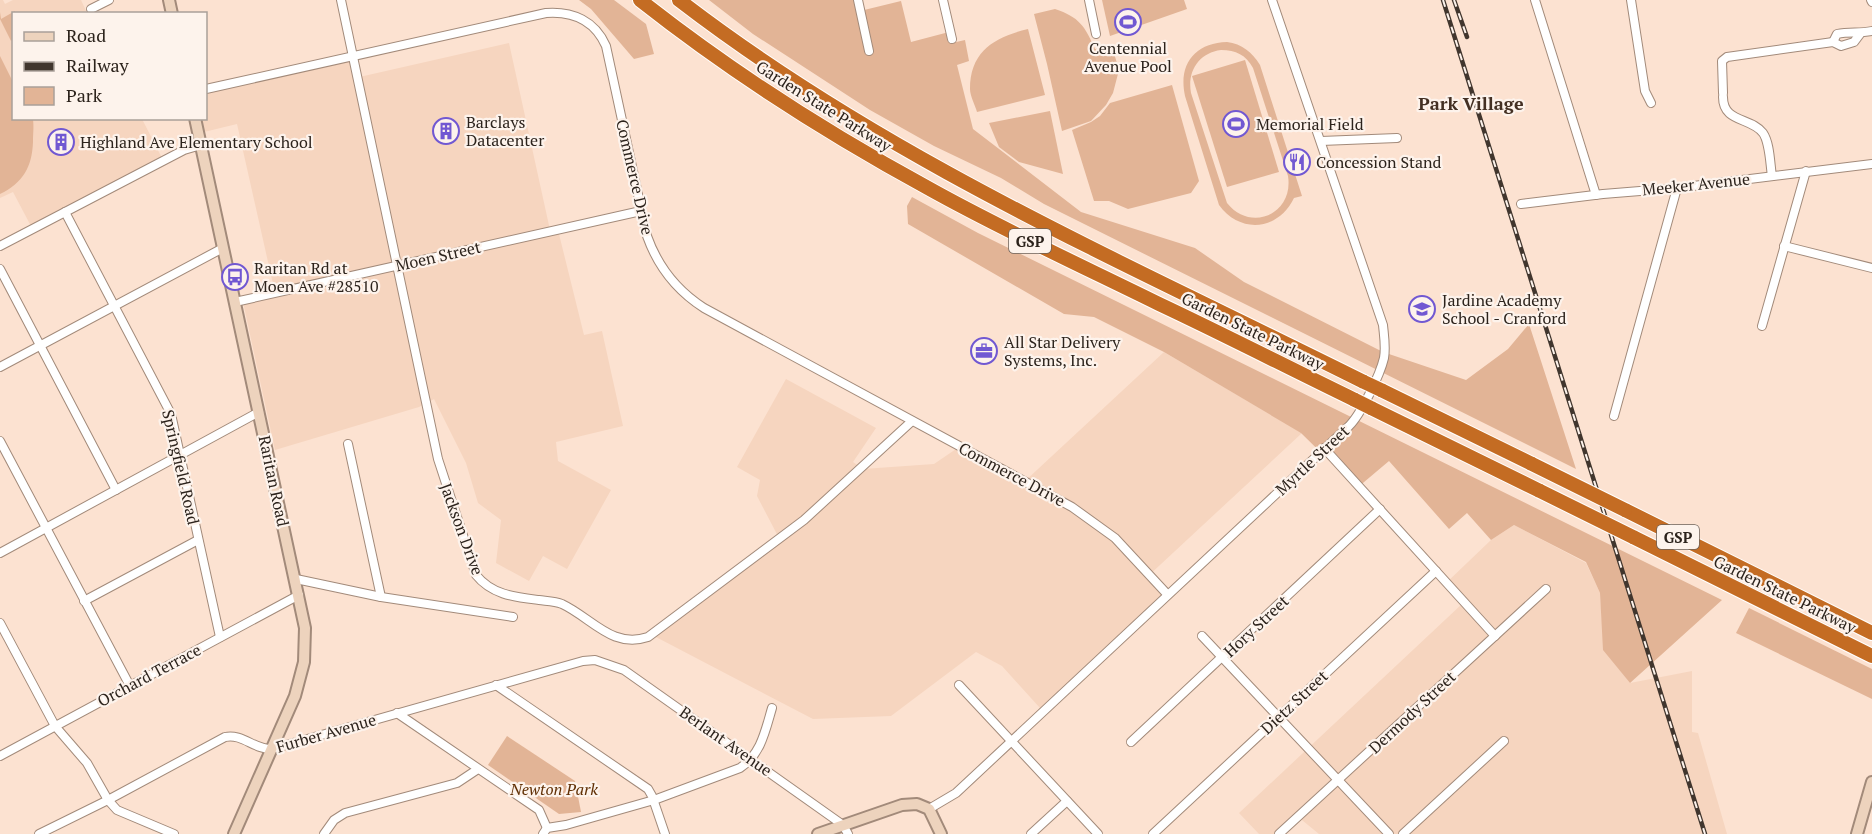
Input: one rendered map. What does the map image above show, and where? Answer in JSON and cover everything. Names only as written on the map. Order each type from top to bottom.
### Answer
[{"type":"highway","name":"Garden State Parkway","points":[[640,0],[772,95],[902,174],[1022,237],[1872,656]]},
{"type":"highway","name":"Garden State Parkway","points":[[683,2],[764,61],[816,95],[959,180],[1872,633]]},
{"type":"main road","name":"Raritan Road","points":[[195,120],[305,628],[304,662],[295,696],[234,834]]},
{"type":"main road","points":[[1857,834],[1872,782]]},
{"type":"main road","points":[[818,834],[846,830],[907,804],[917,804],[929,809],[941,834]]},
{"type":"street","points":[[91,9],[109,0]]},
{"type":"street","name":"Jackson Drive","points":[[341,0],[438,459],[476,576],[482,582],[497,592],[511,597],[561,604],[611,637],[626,640],[648,637],[804,520],[912,421]]},
{"type":"street","points":[[858,0],[869,51]]},
{"type":"street","points":[[943,0],[952,39]]},
{"type":"street","points":[[1089,0],[1096,34]]},
{"type":"street","name":"Myrtle Street","points":[[929,809],[953,796],[1349,426],[1358,414],[1381,368],[1385,339],[1383,325],[1272,0]]},
{"type":"street","points":[[1535,0],[1596,195]]},
{"type":"street","points":[[1631,0],[1645,91],[1651,103]]},
{"type":"street","name":"Commerce Drive","points":[[207,89],[546,13],[580,17],[597,32],[606,46],[647,236],[657,260],[673,282],[693,300],[1083,513],[1114,538],[1167,594]]},
{"type":"street","points":[[1833,42],[1837,34],[1850,31],[1860,34],[1872,31]]},
{"type":"street","points":[[1772,176],[1764,134],[1731,116],[1726,110],[1722,61],[1727,57],[1833,42],[1841,46],[1854,42],[1860,34]]},
{"type":"street","points":[[1321,141],[1397,138]]},
{"type":"street","points":[[0,246],[189,148],[201,145]]},
{"type":"street","name":"Meeker Avenue","points":[[1521,204],[1872,164]]},
{"type":"street","points":[[1762,326],[1806,171]]},
{"type":"street","points":[[1614,416],[1677,188]]},
{"type":"street","name":"Moen Street","points":[[235,302],[641,211]]},
{"type":"street","name":"Springfield Road","points":[[65,212],[166,404],[180,455],[220,637]]},
{"type":"street","points":[[1784,246],[1872,268]]},
{"type":"street","points":[[0,367],[224,248]]},
{"type":"street","points":[[0,269],[116,490]]},
{"type":"street","points":[[0,553],[259,412]]},
{"type":"street","points":[[0,441],[130,686]]},
{"type":"street","points":[[348,444],[381,597]]},
{"type":"street","points":[[1324,448],[1495,636]]},
{"type":"street","name":"Hory Street","points":[[1131,742],[1380,509]]},
{"type":"street","points":[[84,601],[198,540]]},
{"type":"street","name":"Dietz Street","points":[[1153,834],[1436,571]]},
{"type":"street","points":[[296,579],[381,597],[513,617]]},
{"type":"street","name":"Dermody Street","points":[[1279,834],[1546,589]]},
{"type":"street","name":"Orchard Terrace","points":[[0,756],[299,596]]},
{"type":"street","points":[[0,623],[55,726],[87,763],[108,800],[117,810],[174,834]]},
{"type":"street","points":[[1202,636],[1389,834]]},
{"type":"street","name":"Furber Avenue","points":[[39,834],[225,737],[237,737],[264,749],[272,749],[583,661],[595,660]]},
{"type":"street","name":"Berlant Avenue","points":[[595,660],[624,670],[751,759],[846,830]]},
{"type":"street","points":[[496,685],[645,786],[654,800],[665,834]]},
{"type":"street","points":[[959,685],[1098,834]]},
{"type":"street","points":[[397,713],[539,810],[545,831],[654,800],[735,770],[751,759],[762,742],[772,708]]},
{"type":"street","points":[[1403,834],[1503,741]]},
{"type":"street","points":[[324,834],[334,820],[345,813],[457,783],[478,769]]},
{"type":"street","points":[[1031,834],[1067,801]]},
{"type":"shaded area","points":[[0,0],[3,0],[5,4],[13,0],[81,0],[87,12],[12,12],[12,120],[143,120],[163,160],[32,228],[13,192],[0,198]]},
{"type":"shaded area","points":[[509,43],[550,230],[558,230],[584,335],[602,331],[623,426],[556,442],[558,461],[611,490],[567,569],[543,556],[529,581],[496,563],[501,520],[478,503],[466,463],[434,399],[419,407],[275,450],[243,302],[275,293],[237,124],[204,132],[201,120],[207,120],[207,86],[350,55],[355,78]]},
{"type":"shaded area","points":[[1164,352],[1302,433],[1146,578],[1162,595],[1040,708],[1002,666],[976,652],[891,716],[813,719],[654,636],[780,540],[757,496],[760,480],[737,467],[786,379],[876,428],[853,462],[863,469],[934,464],[959,447],[1024,482]]},
{"type":"shaded area","points":[[1514,525],[1586,563],[1600,593],[1604,650],[1630,683],[1692,671],[1692,732],[1698,733],[1727,834],[1319,834],[1297,816],[1277,834],[1259,834],[1239,813],[1462,604],[1445,584],[1491,540]]},
{"type":"green space","points":[[579,0],[614,0],[646,24],[654,54],[634,59],[591,9]]},
{"type":"green space","points":[[709,0],[857,0],[860,11],[901,1],[911,42],[949,32],[952,43],[965,40],[969,61],[957,65],[973,129],[1081,212],[1195,248],[1244,282],[1383,352],[1466,380],[1508,349],[1529,324],[1576,469],[1044,204],[1001,178],[934,146],[870,110],[753,34]]},
{"type":"green space","name":"Centennial Avenue Pool","points":[[1102,0],[1184,0],[1187,9],[1110,36]]},
{"type":"green space","points":[[1055,9],[1070,15],[1080,23],[1095,49],[1113,50],[1119,70],[1113,93],[1106,105],[1091,121],[1062,131],[1034,14]]},
{"type":"green space","points":[[0,12],[1,19],[12,13],[11,41],[0,19]]},
{"type":"green space","points":[[1028,29],[1045,95],[977,112],[970,89],[974,65],[980,55],[995,41]]},
{"type":"green space","points":[[1227,42],[1242,47],[1254,56],[1260,65],[1302,196],[1294,198],[1278,217],[1258,225],[1237,221],[1219,205],[1185,96],[1184,74],[1191,57],[1206,46]],"holes":[[[1226,50],[1244,57],[1253,68],[1288,176],[1288,189],[1278,209],[1258,218],[1237,212],[1227,203],[1191,93],[1191,77],[1196,64],[1206,55]]]},
{"type":"green space","points":[[0,56],[12,80],[12,120],[33,120],[33,128],[31,159],[25,173],[15,185],[0,194]]},
{"type":"green space","name":"Memorial Field","points":[[1245,60],[1279,172],[1227,187],[1192,76]]},
{"type":"green space","points":[[1172,85],[1199,181],[1191,193],[1128,209],[1109,201],[1094,201],[1072,130],[1100,116],[1110,103]]},
{"type":"green space","points":[[1050,111],[1063,174],[1019,162],[999,147],[989,123]]},
{"type":"green space","points":[[912,197],[978,233],[1722,600],[1630,683],[1603,650],[1600,593],[1586,562],[1514,525],[1491,540],[1467,513],[1449,529],[1389,461],[1357,488],[1301,433],[1164,352],[1094,317],[1064,314],[908,224],[907,206]]},
{"type":"green space","points":[[1749,608],[1872,669],[1872,699],[1736,633]]},
{"type":"green space","name":"Newton Park","points":[[507,736],[575,781],[581,812],[559,814],[488,765]]},
{"type":"railway","points":[[1443,0],[1705,834]]},
{"type":"railway","points":[[1454,0],[1467,37]]},
{"type":"place","name":"Centennial Avenue Pool","points":[[1128,22]]},
{"type":"place","name":"Memorial Field","points":[[1236,124]]},
{"type":"place","name":"Barclays Datacenter","points":[[446,131]]},
{"type":"place","name":"Highland Ave Elementary School","points":[[61,142]]},
{"type":"place","name":"Concession Stand","points":[[1297,162]]},
{"type":"place","name":"Raritan Rd at Moen Ave #28510","points":[[235,277]]},
{"type":"place","name":"Jardine Academy School - Cranford","points":[[1422,309]]},
{"type":"place","name":"All Star Delivery Systems, Inc.","points":[[984,351]]},
{"type":"district","name":"Park Village","points":[[1471,103]]}]
